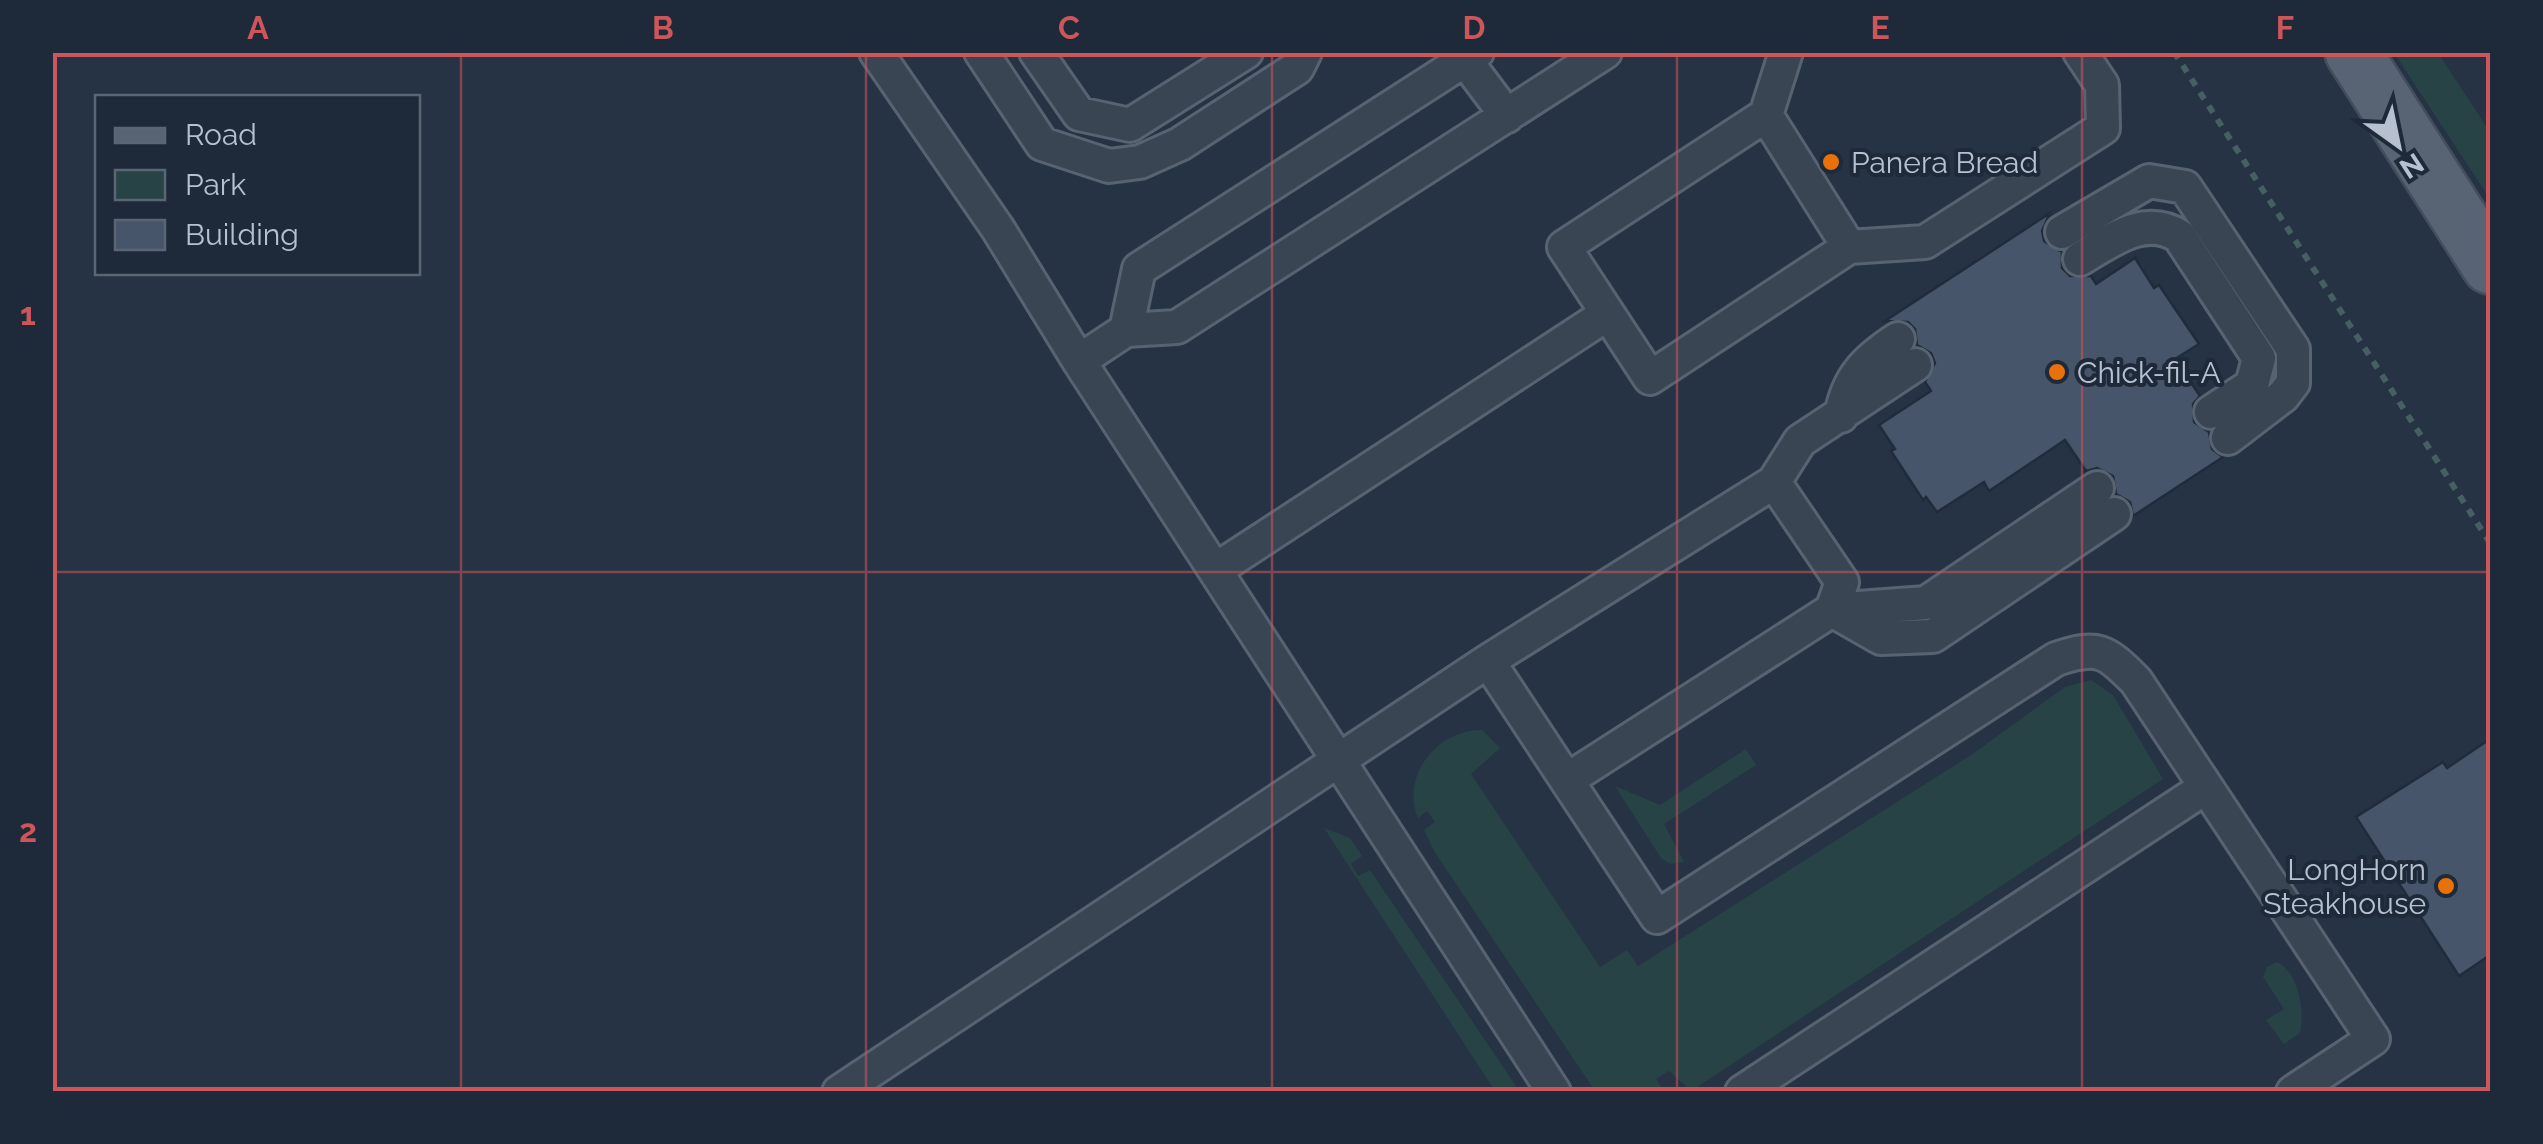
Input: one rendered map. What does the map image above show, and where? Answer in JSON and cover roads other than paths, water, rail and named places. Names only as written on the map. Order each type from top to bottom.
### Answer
[{"type":"main road","points":[[2354,52],[2490,266]]},
{"type":"lane","points":[[876,52],[998,229],[1079,362],[1554,1092]]},
{"type":"lane","points":[[981,52],[1042,144],[1109,166],[1140,162],[1180,144],[1297,68],[1305,52]]},
{"type":"lane","points":[[1036,52],[1079,114],[1130,125],[1246,52]]},
{"type":"lane","points":[[1079,362],[1126,330],[1176,326],[1605,52]]},
{"type":"lane","points":[[1786,52],[1766,115],[1564,247],[1650,378],[1849,247],[1926,242],[2103,128],[2102,84],[2080,52]]},
{"type":"lane","points":[[1126,330],[1140,269],[1467,55],[1507,116]]},
{"type":"lane","points":[[1766,115],[1849,247]]},
{"type":"lane","points":[[2149,181],[2185,186],[2293,348],[2293,383],[2284,396],[2220,425],[2252,385],[2260,358],[2180,236],[2166,228],[2142,228],[2071,245],[2149,181]]},
{"type":"lane","points":[[1217,569],[1607,314]]},
{"type":"lane","points":[[839,1092],[1488,661],[1774,482],[1800,441],[1841,416],[1906,352]]},
{"type":"lane","points":[[1774,482],[1842,582],[1832,610]]},
{"type":"lane","points":[[1567,780],[1832,610],[1926,604],[2105,501]]},
{"type":"lane","points":[[1488,661],[1657,917],[2056,658],[2087,648],[2110,655],[2136,680],[2373,1039],[2293,1092]]},
{"type":"lane","points":[[1761,1086],[2206,787]]},
{"type":"place","name":"Panera Bread","points":[[1831,162]]},
{"type":"place","name":"Chick-fil-A","points":[[2057,372]]},
{"type":"place","name":"LongHorn Steakhouse","points":[[2446,886]]}]
